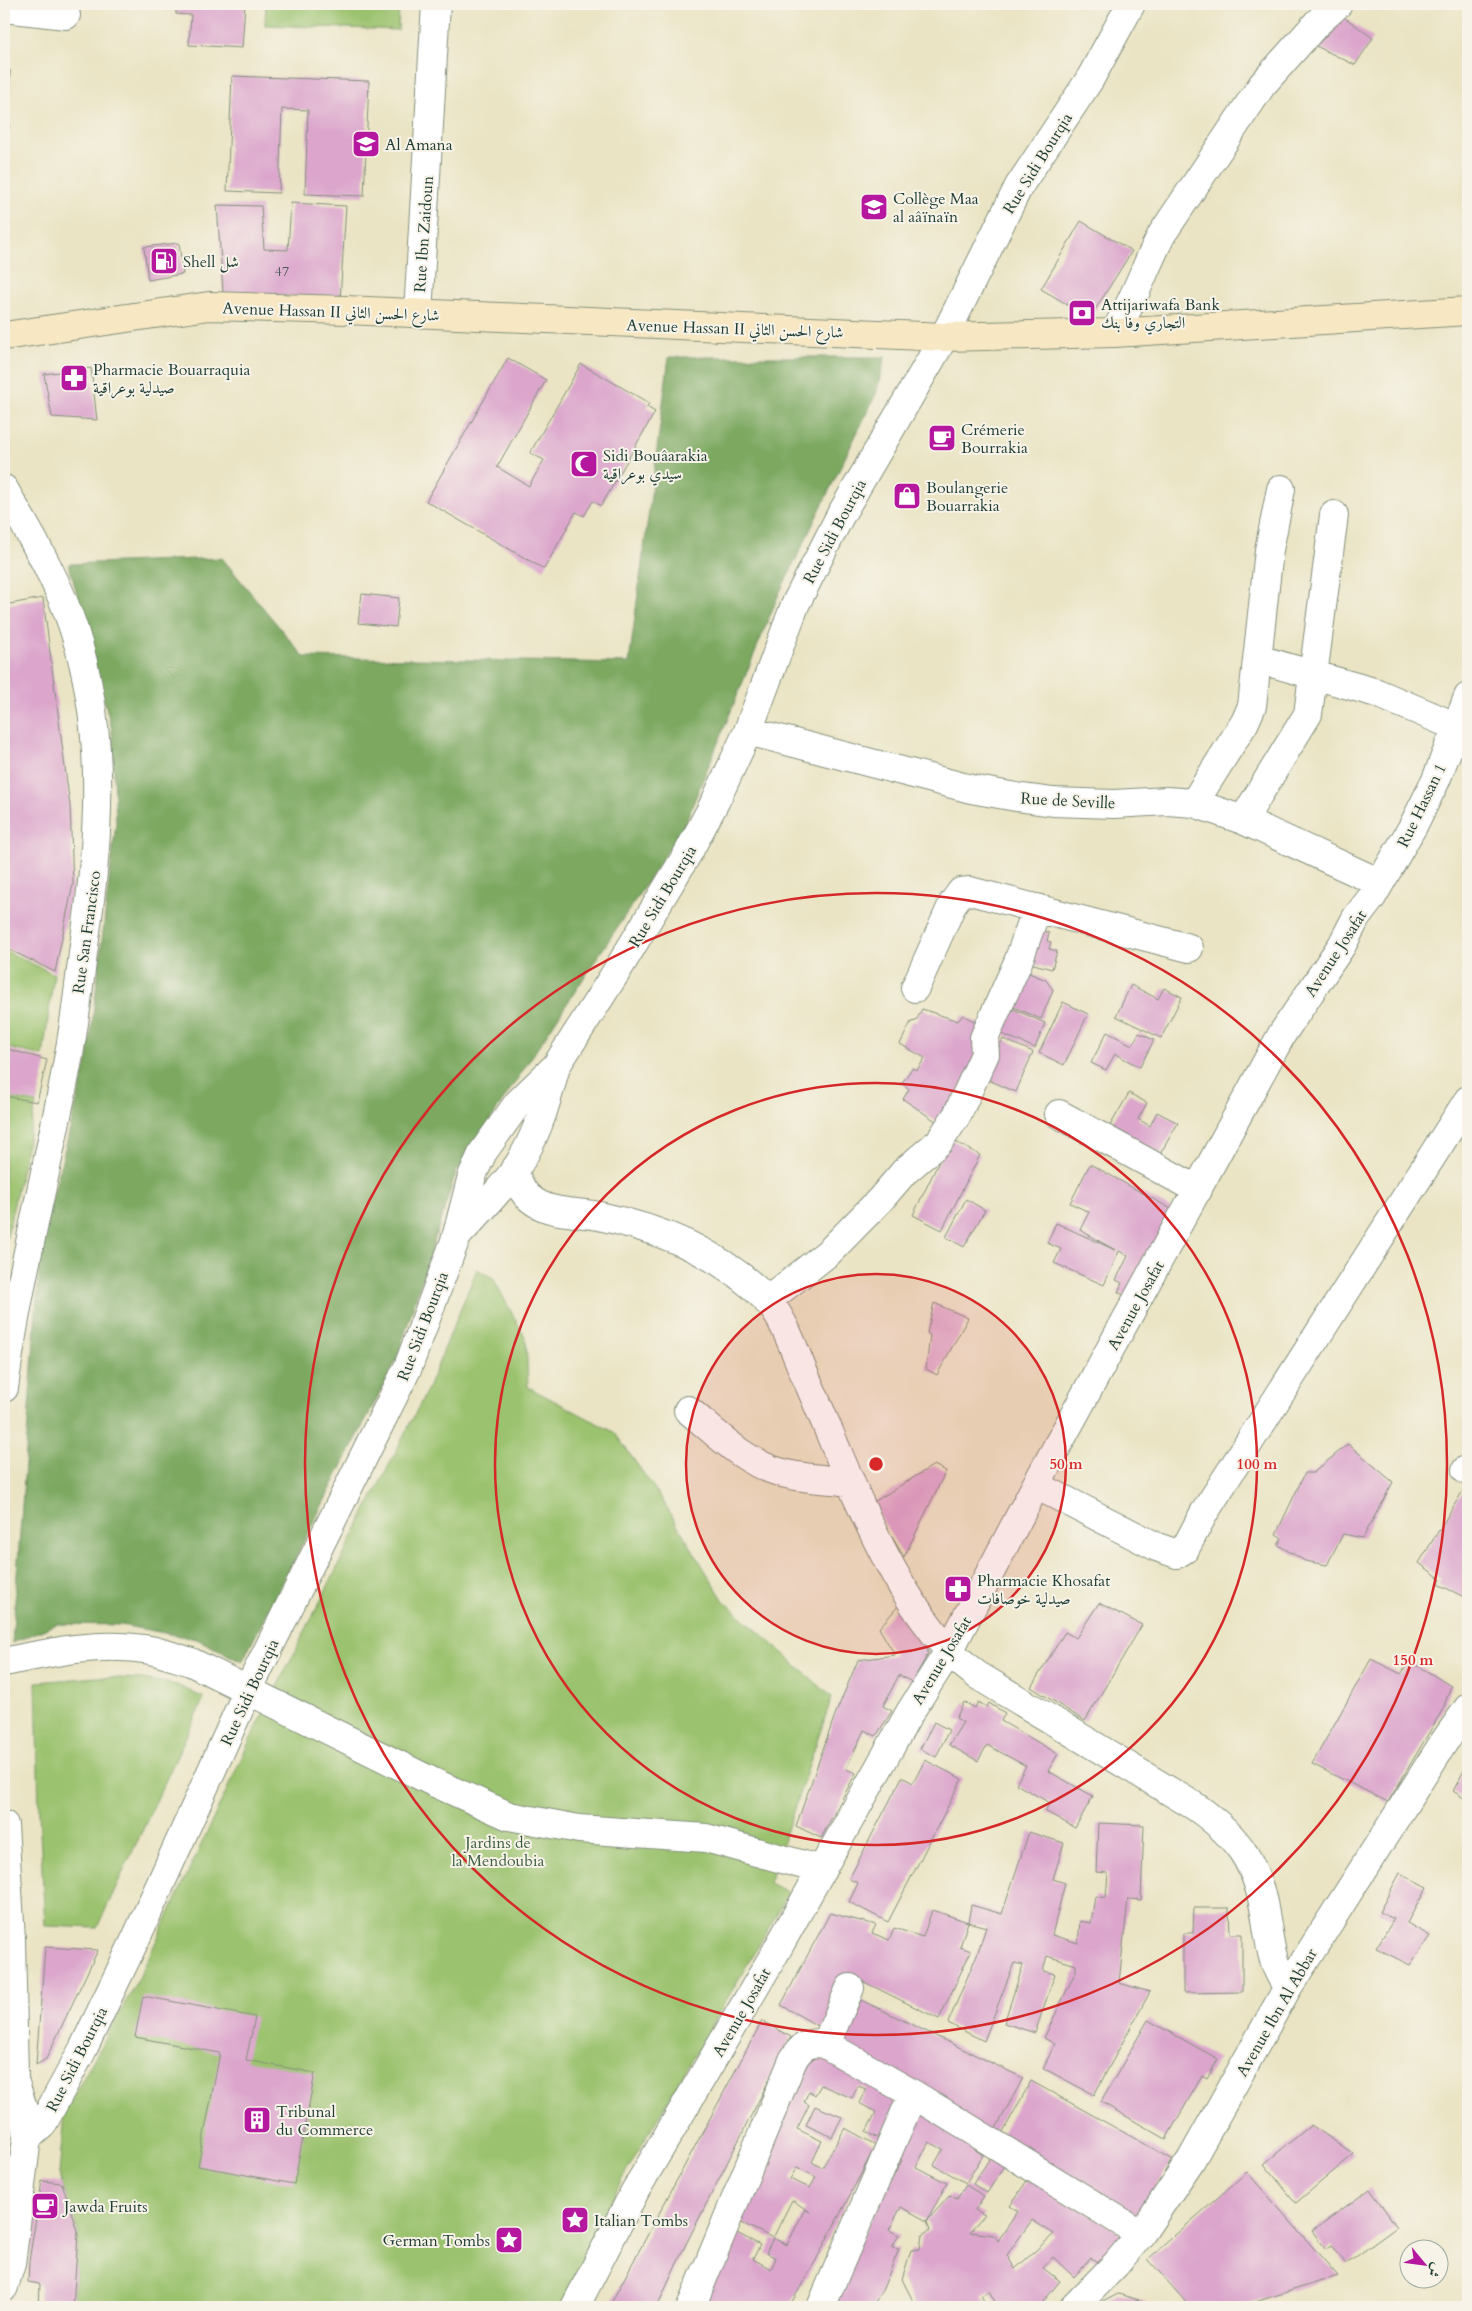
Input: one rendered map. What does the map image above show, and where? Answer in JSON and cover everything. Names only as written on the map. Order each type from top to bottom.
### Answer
[{"type":"street","name":"Rue Ibn Zaidoun","points":[[418,314],[436,4]]},
{"type":"street","name":"Rue Sidi Bourqia","points":[[27,2138],[42,2125],[83,2049],[142,1927],[248,1690],[408,1366],[456,1238],[464,1198],[483,1152],[518,1103],[556,1066],[615,974],[688,853],[716,800],[748,731],[795,605],[840,516],[944,337],[1019,186],[1090,79],[1131,4]]},
{"type":"street","points":[[1114,333],[1127,314],[1149,259],[1162,234],[1262,85],[1317,22],[1338,4]]},
{"type":"street","points":[[4,8],[66,15]]},
{"type":"street","name":"Avenue Hassan II شارع الحسن الثاني","points":[[4,336],[209,306],[944,337],[1114,333],[1468,311]]},
{"type":"street","name":"Rue San Francisco","points":[[4,489],[34,541],[74,630],[84,669],[94,724],[99,790],[95,873],[69,1054],[27,1250],[4,1388]]},
{"type":"street","points":[[1194,803],[1250,713],[1258,659],[1269,550],[1281,489]]},
{"type":"street","points":[[1243,820],[1308,714],[1334,515]]},
{"type":"street","points":[[1258,659],[1377,693],[1457,727]]},
{"type":"street","name":"Rue Hassan 1","points":[[1380,883],[1413,826],[1436,780],[1468,697]]},
{"type":"street","name":"Rue de Seville","points":[[748,731],[971,789],[1016,797],[1053,802],[1194,803],[1243,820],[1380,883]]},
{"type":"street","name":"Avenue Josafat","points":[[575,2307],[635,2191],[822,1870],[910,1712],[949,1651],[1036,1485],[1282,1034],[1380,883]]},
{"type":"street","points":[[915,988],[953,903],[961,892],[977,892],[1189,948]]},
{"type":"street","points":[[767,1300],[829,1252],[880,1200],[904,1172],[939,1142],[957,1115],[985,1054],[984,1038],[1018,962],[1037,908]]},
{"type":"street","name":"Rue Sidi Bourqia","points":[[456,1238],[522,1159],[541,1117],[556,1066]]},
{"type":"street","points":[[1036,1485],[1157,1547],[1177,1554],[1183,1550],[1209,1505],[1468,1100]]},
{"type":"street","points":[[1059,1114],[1198,1190]]},
{"type":"street","points":[[514,1170],[521,1190],[541,1206],[602,1217],[686,1242],[736,1273],[767,1300],[781,1323],[821,1408],[851,1482],[899,1580],[949,1651],[977,1674],[1184,1799],[1217,1824],[1242,1849],[1254,1868],[1260,1888],[1273,1959],[1280,1976],[1288,1987]]},
{"type":"street","points":[[688,1410],[725,1441],[767,1468],[794,1475],[851,1482]]},
{"type":"street","points":[[4,1662],[55,1652],[100,1647],[150,1650],[191,1662],[434,1782],[509,1816],[578,1829],[706,1838],[822,1870]]},
{"type":"street","name":"Avenue Ibn Al Abbar","points":[[1074,2307],[1116,2264],[1141,2234],[1191,2160],[1288,1987],[1444,1742],[1468,1708]]},
{"type":"street","points":[[4,1825],[11,1939],[9,2066],[22,2105],[27,2138],[10,2264],[4,2287]]},
{"type":"street","points":[[826,2044],[850,1988]]},
{"type":"street","points":[[691,2307],[793,2060],[804,2046],[810,2043],[826,2044],[913,2094],[1141,2234]]},
{"type":"street","points":[[821,2307],[913,2094]]},
{"type":"green space","points":[[266,4],[399,4],[398,30],[265,25]]},
{"type":"green space","points":[[669,357],[885,357],[876,394],[778,596],[684,826],[456,1172],[396,1361],[242,1662],[197,1639],[121,1625],[57,1624],[12,1643],[41,1243],[88,1058],[116,823],[112,730],[69,564],[222,558],[304,657],[629,663]]},
{"type":"green space","points":[[4,950],[54,974],[43,1056],[4,1047]]},
{"type":"green space","points":[[4,1097],[36,1103],[4,1250]]},
{"type":"green space","name":"Jardins de la Mendoubia","points":[[477,1269],[493,1278],[526,1339],[528,1387],[614,1432],[661,1498],[724,1601],[832,1697],[769,1883],[789,1893],[621,2181],[562,2307],[73,2307],[78,2234],[59,2174],[64,2113],[138,1980],[249,1742],[429,1386]]},
{"type":"green space","points":[[97,1677],[142,1679],[177,1685],[204,1698],[97,1928],[45,1926],[39,1813],[36,1682]]},
{"type":"building","points":[[176,4],[245,4],[242,48],[189,45],[191,15],[176,14]]},
{"type":"building","points":[[1344,17],[1373,38],[1355,65],[1316,46]]},
{"type":"building","points":[[4,70],[10,70],[9,106],[4,105]]},
{"type":"building","points":[[232,76],[369,81],[364,196],[305,194],[308,110],[282,109],[279,193],[227,191]]},
{"type":"building","points":[[4,108],[9,109],[9,130],[4,130]]},
{"type":"building","points":[[291,203],[346,206],[340,300],[223,292],[217,205],[261,206],[264,249],[288,250]]},
{"type":"building","points":[[1081,221],[1132,251],[1093,313],[1082,313],[1041,289]]},
{"type":"building","name":"Shell شل","points":[[179,243],[183,274],[148,280],[144,247]]},
{"type":"building","name":"Sidi Bouâarakia سيدي بوعراقية","points":[[508,358],[546,380],[497,467],[529,486],[544,460],[530,453],[581,364],[649,403],[647,407],[655,412],[601,506],[593,501],[584,516],[576,512],[544,569],[426,501]]},
{"type":"building","points":[[91,368],[97,420],[52,417],[44,374]]},
{"type":"building","points":[[362,594],[399,598],[396,627],[358,623]]},
{"type":"building","points":[[43,598],[70,806],[73,884],[55,972],[4,947],[4,605]]},
{"type":"building","points":[[1039,930],[1049,933],[1047,941],[1051,942],[1049,949],[1057,951],[1052,969],[1030,963]]},
{"type":"building","points":[[1017,968],[1046,980],[1053,990],[1041,1019],[1011,1006]]},
{"type":"building","points":[[1131,985],[1158,999],[1164,988],[1182,997],[1161,1038],[1116,1016]]},
{"type":"building","points":[[1063,1002],[1088,1014],[1064,1065],[1039,1053]]},
{"type":"building","points":[[1011,1008],[1045,1023],[1035,1048],[1000,1033]]},
{"type":"building","points":[[922,1009],[958,1021],[963,1015],[984,1027],[979,1054],[940,1124],[903,1099],[909,1089],[902,1083],[912,1068],[917,1070],[925,1058],[900,1044],[911,1022],[916,1021]]},
{"type":"building","points":[[1107,1032],[1132,1045],[1139,1033],[1154,1040],[1140,1067],[1115,1054],[1106,1070],[1091,1063]]},
{"type":"building","points":[[1003,1039],[1033,1052],[1016,1092],[984,1078]]},
{"type":"building","points":[[4,1048],[47,1060],[37,1102],[4,1096]]},
{"type":"building","points":[[1129,1093],[1147,1103],[1138,1119],[1150,1126],[1157,1112],[1178,1123],[1160,1154],[1110,1126]]},
{"type":"building","points":[[950,1139],[980,1155],[942,1230],[913,1215]]},
{"type":"building","points":[[1090,1164],[1175,1211],[1127,1297],[1118,1292],[1122,1283],[1116,1280],[1128,1256],[1119,1251],[1104,1285],[1054,1263],[1061,1249],[1047,1243],[1056,1223],[1115,1250],[1080,1230],[1089,1212],[1070,1203]]},
{"type":"building","points":[[966,1199],[985,1210],[964,1247],[946,1237]]},
{"type":"building","points":[[934,1303],[968,1318],[937,1375],[926,1369],[930,1335],[927,1333]]},
{"type":"building","points":[[1348,1444],[1393,1482],[1363,1538],[1343,1534],[1327,1565],[1305,1561],[1278,1545],[1282,1538],[1276,1534],[1305,1473],[1313,1473]]},
{"type":"building","points":[[934,1465],[946,1471],[904,1557],[872,1503]]},
{"type":"building","points":[[1464,1489],[1468,1491],[1468,1599],[1438,1584],[1441,1579],[1419,1563]]},
{"type":"building","points":[[1099,1603],[1142,1625],[1085,1721],[1031,1687],[1065,1632],[1076,1638]]},
{"type":"building","points":[[900,1604],[927,1635],[928,1654],[912,1682],[899,1675],[883,1706],[892,1711],[876,1736],[864,1730],[846,1769],[856,1773],[821,1838],[796,1826],[835,1715],[858,1660],[895,1655],[879,1628]]},
{"type":"building","points":[[1371,1659],[1401,1674],[1410,1661],[1451,1686],[1443,1709],[1388,1802],[1312,1764]]},
{"type":"building","points":[[964,1702],[975,1708],[978,1702],[987,1707],[989,1703],[1005,1713],[1001,1721],[1058,1754],[1048,1771],[1093,1796],[1075,1828],[1045,1811],[1050,1803],[1016,1784],[1026,1766],[987,1745],[978,1761],[949,1745],[963,1722],[956,1718]]},
{"type":"building","points":[[934,1722],[949,1730],[936,1757],[920,1749]]},
{"type":"building","points":[[925,1760],[962,1779],[888,1922],[849,1902],[858,1883],[849,1879],[902,1777],[913,1783]]},
{"type":"building","points":[[1468,1763],[1468,1801],[1453,1791]]},
{"type":"building","points":[[1098,1823],[1144,1825],[1141,1900],[1128,1899],[1119,1983],[1150,1992],[1094,2095],[1043,2068],[1055,2044],[1044,2038],[1076,1971],[1076,1965],[1047,1956],[1043,1971],[1055,1974],[1035,2033],[1004,2023],[1023,1965],[1014,1963],[984,2041],[948,2023],[978,1952],[986,1927],[968,1922],[971,1905],[1002,1914],[1029,1832],[1064,1843],[1053,1879],[1065,1883],[1052,1935],[1078,1943],[1080,1921],[1091,1923],[1095,1896],[1106,1898],[1108,1873],[1096,1872]]},
{"type":"building","points":[[1400,1873],[1427,1887],[1407,1923],[1430,1936],[1410,1965],[1376,1948],[1394,1919],[1379,1912]]},
{"type":"building","points":[[1194,1908],[1229,1908],[1230,1934],[1242,1934],[1242,1992],[1183,1993],[1183,1933],[1193,1933]]},
{"type":"building","points":[[932,1910],[968,1922],[960,1947],[971,1951],[939,2019],[850,1975],[823,2029],[781,2005],[830,1913],[876,1925],[872,1933],[889,1940],[894,1928],[923,1937]]},
{"type":"building","points":[[45,1947],[98,1950],[46,2059],[36,2065]]},
{"type":"building","name":"Tribunal du Commerce","points":[[143,1996],[255,2017],[246,2060],[315,2073],[294,2184],[198,2166],[220,2053],[135,2037]]},
{"type":"building","points":[[861,2000],[1023,2078],[993,2134],[840,2046]]},
{"type":"building","points":[[1148,2020],[1218,2059],[1207,2079],[1202,2076],[1166,2139],[1101,2102]]},
{"type":"building","points":[[762,2021],[791,2037],[684,2248],[657,2307],[609,2307]]},
{"type":"building","points":[[818,2055],[902,2098],[881,2140],[866,2132],[876,2112],[859,2103],[866,2089],[858,2086],[852,2098],[821,2085],[815,2095],[809,2091],[804,2102],[809,2105],[797,2129],[822,2141],[812,2162],[822,2168],[845,2128],[876,2145],[816,2260],[789,2307],[697,2307],[731,2230],[760,2245],[753,2259],[771,2269],[776,2258],[766,2253],[773,2238],[731,2218],[807,2059],[813,2060]],"holes":[[[797,2167],[816,2177],[810,2188],[790,2179]],[[792,2200],[810,2212],[805,2209],[787,2245],[773,2238]]]},
{"type":"building","points":[[1031,2081],[1172,2159],[1140,2217],[999,2139]]},
{"type":"building","points":[[815,2106],[842,2117],[832,2137],[806,2125]]},
{"type":"building","points":[[921,2112],[973,2140],[968,2145],[983,2155],[966,2183],[934,2165],[943,2149],[929,2142],[916,2167],[947,2183],[927,2221],[901,2207],[889,2230],[899,2235],[892,2248],[899,2249],[882,2291],[872,2307],[825,2307],[902,2160],[897,2157]]},
{"type":"building","points":[[1311,2125],[1354,2154],[1296,2203],[1264,2164]]},
{"type":"building","points":[[990,2158],[1004,2166],[987,2193],[973,2184]]},
{"type":"building","points":[[1247,2172],[1338,2276],[1239,2307],[1190,2307],[1148,2259]]},
{"type":"building","points":[[1030,2176],[1122,2234],[1103,2264],[1091,2258],[1074,2277],[1053,2257],[1043,2268],[1060,2281],[1043,2302],[1048,2307],[998,2307],[989,2291],[981,2296],[988,2307],[916,2307],[902,2279],[911,2250],[920,2249],[922,2235],[930,2230],[927,2221],[950,2195],[957,2199],[966,2185],[984,2196],[975,2210],[985,2215],[970,2232],[994,2235],[998,2241],[1018,2211],[1010,2206]],"holes":[[[1032,2220],[1054,2234],[1015,2269],[1007,2255]]]},
{"type":"building","points":[[42,2181],[62,2183],[78,2234],[73,2307],[39,2307],[40,2284],[28,2282],[29,2261]]},
{"type":"building","points":[[1370,2189],[1397,2227],[1346,2264],[1332,2245],[1326,2249],[1312,2231]]},
{"type":"building","points":[[1118,2294],[1139,2300],[1157,2307],[1093,2307]]},
{"type":"place","name":"Al Amana","points":[[366,144]]},
{"type":"place","name":"Collège Maa al aâïnaïn","points":[[874,207]]},
{"type":"place","name":"Shell شل","points":[[164,261]]},
{"type":"place","name":"Attijariwafa Bank التجاري وفا بنك","points":[[1082,313]]},
{"type":"place","name":"Pharmacie Bouarraquia صيدلية بوعراقية","points":[[74,378]]},
{"type":"place","name":"Crémerie Bourrakia","points":[[942,438]]},
{"type":"place","name":"Sidi Bouâarakia سيدي بوعراقية","points":[[584,464]]},
{"type":"place","name":"Boulangerie Bouarrakia","points":[[907,496]]},
{"type":"place","name":"Pharmacie Khosafat صيدلية خوصافات","points":[[958,1589]]},
{"type":"place","name":"Tribunal du Commerce","points":[[257,2120]]},
{"type":"place","name":"Jawda Fruits","points":[[45,2206]]},
{"type":"place","name":"Italian Tombs","points":[[575,2220]]},
{"type":"place","name":"German Tombs","points":[[509,2240]]}]
